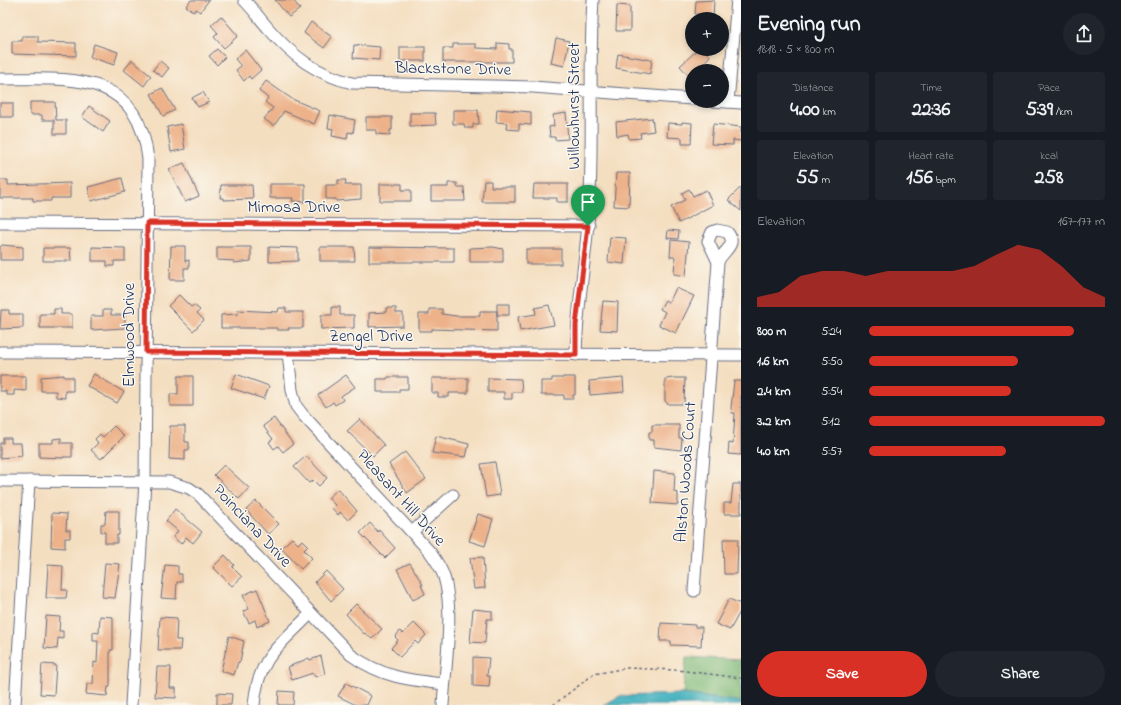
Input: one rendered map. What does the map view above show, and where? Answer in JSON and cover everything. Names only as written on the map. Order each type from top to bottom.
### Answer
[{"type":"street","name":"Blackstone Drive","points":[[244,0],[285,48],[310,67],[338,79],[366,85],[485,85],[685,99]]},
{"type":"street","name":"Willowhurst Street","points":[[576,355],[576,325],[588,226],[593,0]]},
{"type":"street","points":[[729,91],[737,0]]},
{"type":"street","name":"Elmwood Drive","points":[[0,79],[67,79],[91,82],[113,93],[126,104],[135,115],[146,140],[148,159],[145,482],[131,705]]},
{"type":"street","points":[[729,102],[741,103]]},
{"type":"street","name":"Mimosa Drive","points":[[0,223],[588,226]]},
{"type":"street","name":"Alston Woods Court","points":[[694,591],[718,262]]},
{"type":"street","name":"Zengel Drive","points":[[0,352],[741,355]]},
{"type":"street","name":"Pleasant Hill Drive","points":[[288,353],[289,373],[296,406],[315,429],[412,532],[437,562],[446,583],[449,613],[443,705]]},
{"type":"street","name":"Poinciana Drive","points":[[0,481],[169,482],[180,484],[198,494],[351,655],[367,666],[392,677],[444,684]]},
{"type":"street","points":[[15,705],[29,481]]},
{"type":"street","points":[[412,532],[452,494]]},
{"type":"street","points":[[254,705],[256,686],[265,661],[311,613]]},
{"type":"path","points":[[553,705],[594,674],[627,668],[677,670],[741,678]]},
{"type":"green space","points":[[686,657],[741,660],[741,702],[683,694]]},
{"type":"water","points":[[682,694],[741,702],[741,705],[604,705],[620,696]]},
{"type":"building","points":[[191,0],[209,0],[200,12],[196,9],[194,12],[186,6]]},
{"type":"building","points":[[275,0],[293,0],[300,9],[289,17]]},
{"type":"building","points":[[714,0],[713,12],[695,12],[696,1]]},
{"type":"building","points":[[617,5],[630,6],[630,31],[616,31]]},
{"type":"building","points":[[221,16],[238,36],[224,48],[214,37],[218,33],[211,25]]},
{"type":"building","points":[[311,22],[332,37],[324,48],[304,33]]},
{"type":"building","points":[[22,36],[38,36],[38,42],[76,43],[76,56],[12,54],[12,41],[22,41]]},
{"type":"building","points":[[556,38],[569,41],[564,66],[551,63]]},
{"type":"building","points":[[497,43],[509,44],[509,49],[512,49],[512,62],[443,62],[443,48],[453,48],[453,44],[476,44],[476,48],[497,49]]},
{"type":"building","points":[[94,44],[118,52],[114,65],[90,57]]},
{"type":"building","points":[[354,45],[380,47],[379,60],[353,58]]},
{"type":"building","points":[[400,47],[425,47],[425,61],[400,61]]},
{"type":"building","points":[[217,49],[225,57],[217,65],[209,56]]},
{"type":"building","points":[[245,50],[261,70],[251,79],[249,76],[244,81],[236,70],[241,66],[235,59]]},
{"type":"building","points":[[618,54],[652,60],[650,74],[616,68]]},
{"type":"building","points":[[691,56],[710,56],[703,64],[685,64],[685,72],[680,66]]},
{"type":"building","points":[[132,60],[151,76],[144,86],[124,70]]},
{"type":"building","points":[[160,61],[169,68],[162,77],[153,70]]},
{"type":"building","points":[[266,81],[292,99],[320,111],[314,124],[284,111],[274,126],[264,119],[273,108],[265,102],[268,98],[259,91]]},
{"type":"building","points":[[162,88],[175,110],[163,116],[151,94]]},
{"type":"building","points":[[203,92],[209,102],[198,107],[192,98]]},
{"type":"building","points":[[30,102],[55,102],[56,120],[66,120],[66,134],[54,134],[54,120],[42,120],[42,115],[30,115]]},
{"type":"building","points":[[0,103],[13,103],[13,117],[0,117]]},
{"type":"building","points":[[89,106],[110,121],[103,132],[82,117]]},
{"type":"building","points":[[497,109],[531,112],[531,125],[519,124],[519,130],[506,129],[507,123],[496,122]]},
{"type":"building","points":[[453,110],[478,110],[479,124],[473,124],[473,128],[465,128],[464,124],[453,124]]},
{"type":"building","points":[[410,113],[435,113],[436,125],[410,126]]},
{"type":"building","points":[[566,113],[568,139],[555,140],[555,137],[550,137],[549,127],[554,126],[553,115]]},
{"type":"building","points":[[330,115],[355,120],[353,133],[348,132],[347,139],[332,136],[333,129],[328,128]]},
{"type":"building","points":[[366,117],[392,117],[392,130],[390,130],[390,135],[376,134],[376,130],[366,130]]},
{"type":"building","points":[[652,118],[654,131],[640,133],[641,138],[629,139],[628,134],[617,136],[616,122]]},
{"type":"building","points":[[682,122],[692,123],[691,144],[682,144],[682,138],[667,137],[668,123],[682,124]]},
{"type":"building","points":[[181,124],[185,149],[171,152],[167,127]]},
{"type":"building","points":[[713,124],[741,127],[741,141],[733,140],[733,145],[711,144]]},
{"type":"building","points":[[184,163],[199,196],[185,202],[169,169]]},
{"type":"building","points":[[616,173],[630,173],[629,207],[614,206]]},
{"type":"building","points":[[122,178],[125,192],[91,201],[88,187]]},
{"type":"building","points":[[0,180],[8,180],[8,185],[70,183],[70,198],[51,198],[51,201],[33,201],[33,198],[0,198]]},
{"type":"building","points":[[338,180],[346,180],[345,185],[361,185],[361,199],[336,201],[336,199],[326,199],[326,185],[338,185]]},
{"type":"building","points":[[484,181],[491,181],[491,187],[515,187],[515,202],[482,202]]},
{"type":"building","points":[[448,183],[457,183],[457,187],[464,187],[465,201],[431,201],[431,187],[448,187]]},
{"type":"building","points":[[270,184],[305,184],[305,202],[292,201],[293,198],[270,198]]},
{"type":"building","points":[[380,184],[402,184],[402,190],[411,190],[411,201],[380,201]]},
{"type":"building","points":[[534,184],[568,184],[568,202],[557,202],[557,198],[533,198]]},
{"type":"building","points":[[221,185],[252,185],[253,199],[223,200],[223,198],[220,198]]},
{"type":"building","points":[[741,187],[741,211],[728,200]]},
{"type":"building","points":[[689,189],[693,196],[706,190],[713,205],[679,223],[671,207],[685,200],[682,193]]},
{"type":"building","points":[[668,230],[679,231],[678,239],[667,238]]},
{"type":"building","points":[[610,237],[626,238],[624,264],[608,262]]},
{"type":"building","points":[[671,240],[689,242],[686,276],[674,274],[675,257],[670,257]]},
{"type":"building","points":[[2,245],[23,247],[23,260],[0,260],[0,247]]},
{"type":"building","points":[[171,246],[185,246],[185,261],[189,260],[189,268],[184,268],[184,280],[170,280]]},
{"type":"building","points":[[92,247],[125,248],[125,261],[114,261],[114,266],[107,266],[107,261],[92,261]]},
{"type":"building","points":[[217,247],[251,247],[251,261],[234,263],[234,261],[217,260]]},
{"type":"building","points":[[269,247],[298,248],[298,261],[269,262]]},
{"type":"building","points":[[320,247],[354,247],[355,261],[320,261]]},
{"type":"building","points":[[369,247],[454,248],[454,262],[369,262]]},
{"type":"building","points":[[493,247],[503,249],[503,262],[470,262],[470,248]]},
{"type":"building","points":[[43,248],[70,248],[71,261],[43,261]]},
{"type":"building","points":[[526,249],[561,249],[561,264],[526,264]]},
{"type":"building","points":[[676,288],[694,296],[676,333],[659,325],[665,312],[660,309],[665,300],[669,303]]},
{"type":"building","points":[[179,295],[191,307],[194,305],[200,310],[197,313],[204,320],[193,331],[168,306]]},
{"type":"building","points":[[603,301],[618,302],[617,331],[600,330]]},
{"type":"building","points":[[497,304],[509,304],[509,315],[497,315]]},
{"type":"building","points":[[549,305],[554,325],[520,331],[518,317],[536,314],[535,308]]},
{"type":"building","points":[[332,307],[340,307],[340,315],[354,315],[354,328],[321,329],[321,315],[332,315]]},
{"type":"building","points":[[279,308],[286,308],[286,312],[303,312],[303,328],[277,330],[277,328],[221,328],[221,315],[238,314],[238,310],[278,312]]},
{"type":"building","points":[[386,308],[396,308],[396,313],[403,313],[403,326],[369,327],[369,313],[386,312]]},
{"type":"building","points":[[54,309],[61,309],[61,314],[72,314],[72,328],[40,328],[40,314],[54,314]]},
{"type":"building","points":[[429,309],[442,309],[442,314],[456,316],[480,316],[480,311],[497,311],[497,331],[432,329],[432,331],[419,331],[419,314],[429,314]]},
{"type":"building","points":[[1,310],[9,310],[9,314],[23,314],[23,328],[0,329]]},
{"type":"building","points":[[103,310],[111,310],[111,315],[125,315],[125,328],[91,330],[91,316],[103,316]]},
{"type":"building","points":[[94,374],[124,392],[117,403],[87,386]]},
{"type":"building","points":[[236,374],[269,386],[264,399],[231,388]]},
{"type":"building","points":[[64,375],[64,377],[73,377],[73,391],[65,391],[65,398],[56,397],[56,391],[41,391],[41,377]]},
{"type":"building","points":[[346,375],[355,387],[341,396],[343,400],[335,405],[333,402],[326,407],[318,395]]},
{"type":"building","points":[[0,376],[26,376],[26,391],[14,390],[14,395],[6,395],[6,391],[0,391]]},
{"type":"building","points":[[178,376],[193,376],[193,406],[170,406],[170,394],[178,394]]},
{"type":"building","points":[[388,377],[408,377],[408,389],[399,389],[399,392],[377,392],[377,379],[387,379]]},
{"type":"building","points":[[575,377],[575,395],[573,395],[573,399],[564,399],[564,395],[541,395],[541,381],[552,381],[552,378]]},
{"type":"building","points":[[432,378],[468,378],[468,393],[449,393],[449,397],[438,397],[438,393],[432,393]]},
{"type":"building","points":[[488,378],[521,379],[522,392],[512,392],[512,399],[504,399],[504,392],[488,392]]},
{"type":"building","points":[[623,378],[624,392],[590,395],[589,381]]},
{"type":"building","points":[[685,378],[684,404],[668,404],[665,401],[665,379]]},
{"type":"building","points":[[734,381],[741,381],[741,455],[728,454],[729,443],[733,444],[735,413],[732,413],[731,408]]},
{"type":"building","points":[[274,418],[293,444],[283,452],[278,446],[274,449],[269,442],[273,439],[263,426]]},
{"type":"building","points":[[360,419],[384,445],[373,456],[347,431]]},
{"type":"building","points":[[652,425],[679,425],[679,438],[682,438],[681,450],[654,447],[654,440],[649,440],[649,432],[652,432]]},
{"type":"building","points":[[114,426],[124,436],[101,459],[91,450],[98,443],[95,439],[100,434],[103,437]]},
{"type":"building","points":[[170,426],[185,426],[185,442],[189,442],[189,450],[185,450],[185,460],[169,459]]},
{"type":"building","points":[[436,436],[469,444],[466,457],[432,453]]},
{"type":"building","points":[[3,438],[11,438],[11,443],[21,443],[22,456],[0,458],[0,443],[3,443]]},
{"type":"building","points":[[61,438],[61,443],[72,443],[72,457],[39,457],[39,443],[53,443],[53,439]]},
{"type":"building","points":[[405,452],[426,479],[407,493],[389,464]]},
{"type":"building","points":[[306,456],[327,478],[319,486],[313,480],[309,483],[294,467]]},
{"type":"building","points":[[495,462],[500,495],[486,497],[481,464]]},
{"type":"building","points":[[224,465],[249,488],[239,499],[214,475]]},
{"type":"building","points":[[654,471],[675,473],[674,492],[678,493],[678,505],[652,503]]},
{"type":"building","points":[[733,484],[741,484],[741,514],[724,514],[724,503],[731,503]]},
{"type":"building","points":[[338,489],[357,511],[348,520],[340,512],[338,515],[332,508],[335,505],[328,498]]},
{"type":"building","points":[[256,501],[279,524],[268,534],[246,510]]},
{"type":"building","points":[[175,509],[202,532],[193,543],[186,537],[181,544],[173,537],[178,531],[166,521]]},
{"type":"building","points":[[106,511],[119,511],[119,535],[117,535],[117,543],[105,543],[105,532],[101,532],[101,524],[105,524]]},
{"type":"building","points":[[52,513],[67,514],[66,530],[70,530],[70,538],[65,538],[65,548],[51,547]]},
{"type":"building","points":[[478,514],[493,519],[485,546],[469,541]]},
{"type":"building","points":[[370,523],[378,532],[379,530],[395,548],[385,558],[360,533]]},
{"type":"building","points":[[292,538],[298,544],[302,540],[308,546],[304,550],[312,558],[301,569],[281,548]]},
{"type":"building","points":[[723,539],[738,539],[737,574],[724,574]]},
{"type":"building","points":[[225,555],[234,565],[232,567],[242,577],[232,586],[213,567]]},
{"type":"building","points":[[483,557],[485,588],[474,589],[470,558]]},
{"type":"building","points":[[105,563],[120,564],[115,598],[102,597]]},
{"type":"building","points":[[410,563],[423,585],[421,585],[425,594],[413,600],[397,569]]},
{"type":"building","points":[[48,565],[63,566],[62,590],[67,590],[66,598],[46,598]]},
{"type":"building","points":[[165,565],[178,566],[178,574],[182,574],[182,582],[177,582],[176,599],[161,598]]},
{"type":"building","points":[[326,571],[343,589],[331,601],[315,582]]},
{"type":"building","points":[[257,589],[270,621],[257,627],[255,620],[249,623],[243,611],[249,609],[243,595]]},
{"type":"building","points":[[729,599],[741,604],[741,610],[730,630],[716,624]]},
{"type":"building","points":[[356,604],[382,629],[372,639],[365,633],[364,634],[346,614]]},
{"type":"building","points":[[473,609],[492,611],[492,619],[487,619],[485,643],[470,642]]},
{"type":"building","points":[[46,616],[60,617],[59,631],[63,631],[63,639],[58,638],[57,649],[44,648]]},
{"type":"building","points":[[100,616],[113,617],[113,650],[110,650],[110,687],[108,687],[107,696],[86,694],[87,684],[93,684],[94,662],[97,663],[98,641],[93,641],[93,632],[99,633]]},
{"type":"building","points":[[160,617],[177,618],[176,640],[181,640],[180,650],[158,650]]},
{"type":"building","points":[[414,623],[426,635],[418,644],[415,641],[400,657],[391,648],[398,640],[395,637],[400,631],[403,634]]},
{"type":"building","points":[[661,623],[695,625],[695,627],[702,627],[701,646],[671,645],[671,641],[660,641]]},
{"type":"building","points":[[229,636],[244,641],[240,662],[238,662],[234,675],[221,671]]},
{"type":"building","points":[[321,656],[325,674],[315,677],[313,673],[292,680],[288,667],[309,658],[310,660]]},
{"type":"building","points":[[473,657],[489,658],[487,676],[490,676],[489,687],[473,686]]},
{"type":"building","points":[[42,664],[56,665],[54,695],[40,694]]},
{"type":"building","points":[[157,667],[171,667],[170,688],[176,688],[176,698],[155,697]]},
{"type":"building","points":[[346,683],[371,696],[367,705],[356,705],[338,696]]},
{"type":"building","points":[[279,691],[294,692],[293,705],[278,705]]},
{"type":"building","points":[[217,693],[232,694],[231,705],[217,705]]},
{"type":"route","points":[[147,223],[588,226],[576,325],[576,355],[146,352],[147,223]]}]
